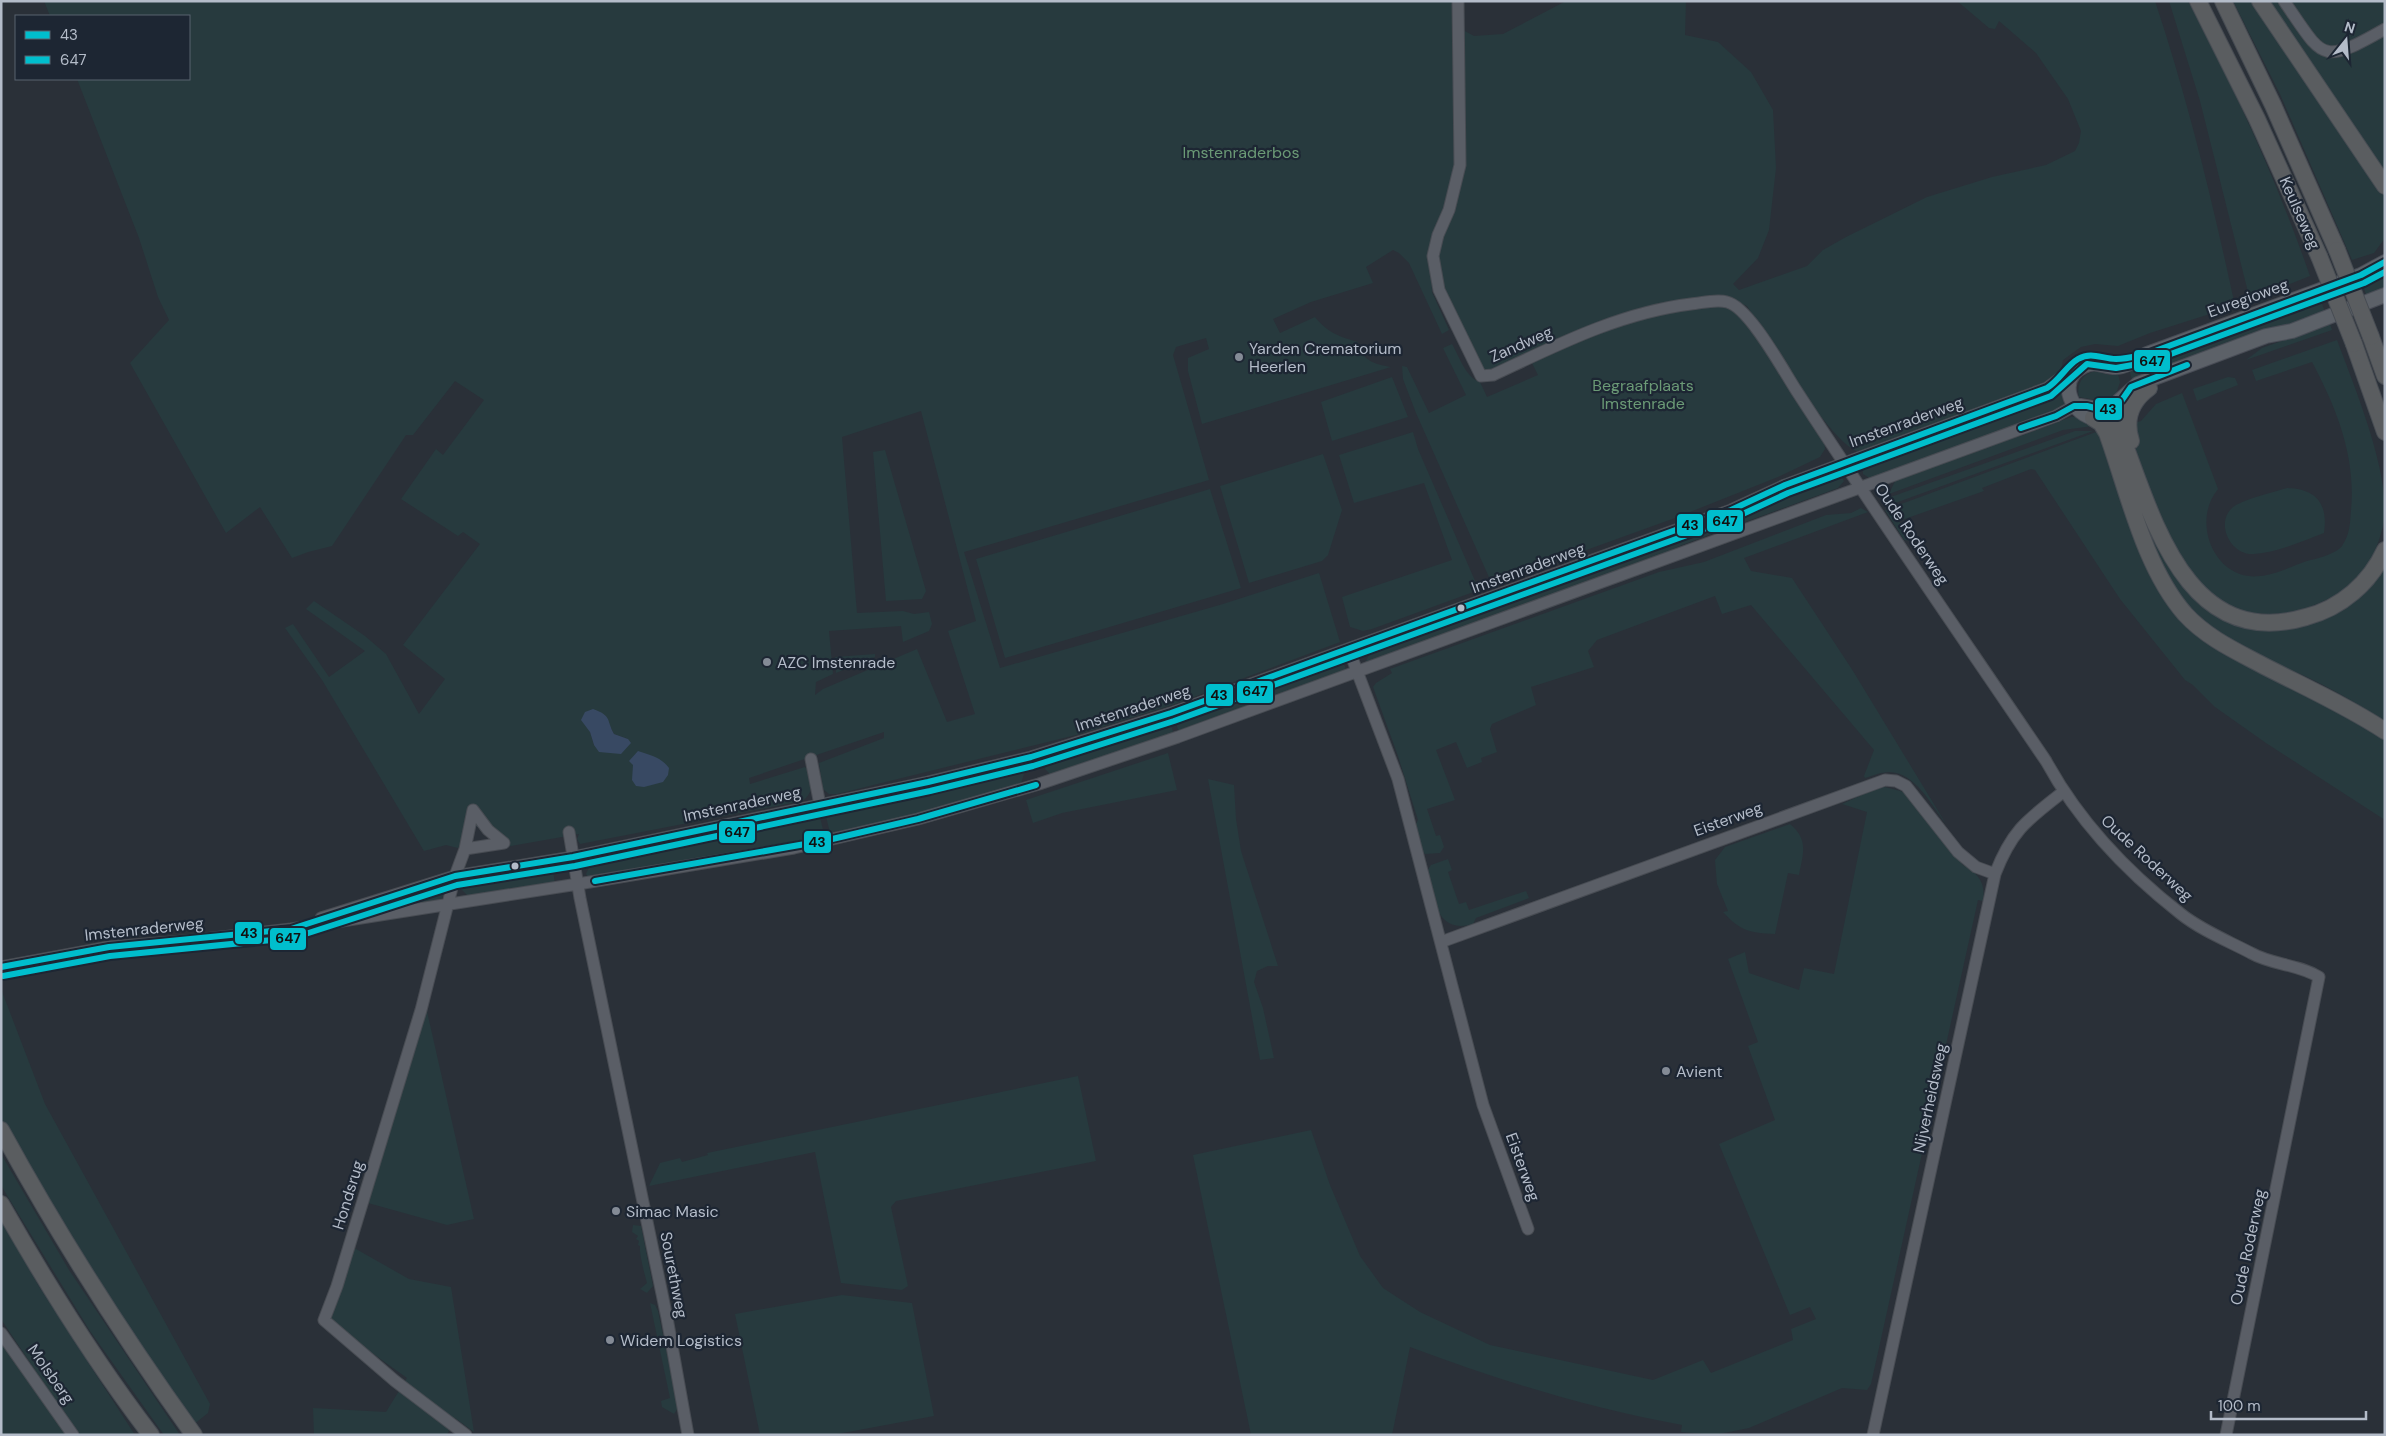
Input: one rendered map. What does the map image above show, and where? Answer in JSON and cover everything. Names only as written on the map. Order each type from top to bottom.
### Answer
[{"type":"highway","name":"Keulseweg","points":[[2198,1],[2258,119],[2319,256],[2354,344],[2385,432]]},
{"type":"highway","name":"Keulseweg","points":[[2223,1],[2273,106],[2337,250],[2385,376]]},
{"type":"highway","points":[[2260,1],[2384,185]]},
{"type":"highway","points":[[2131,461],[2132,447],[2128,427],[2130,409],[2139,395],[2149,388]]},
{"type":"highway","points":[[2122,399],[2117,422],[2165,545],[2190,585],[2212,603],[2238,616],[2258,621],[2284,622],[2308,617],[2344,600],[2361,585],[2377,566],[2385,550]]},
{"type":"highway","points":[[2083,412],[2101,423],[2107,433],[2156,566],[2170,593],[2185,614],[2218,641],[2357,713],[2385,731]]},
{"type":"highway","points":[[1,1130],[63,1238],[154,1380],[194,1435]]},
{"type":"highway","points":[[1,1204],[42,1274],[127,1404],[151,1435]]},
{"type":"main road","name":"Euregioweg","points":[[2361,276],[2385,262]]},
{"type":"main road","name":"Euregioweg","points":[[2117,362],[2147,354],[2361,276],[2385,270]]},
{"type":"main road","points":[[2149,388],[2380,298]]},
{"type":"main road","points":[[2117,362],[2114,367],[2096,363],[2080,369],[2072,378],[2069,390],[2083,412],[2087,406],[2102,410],[2122,399],[2138,384],[2266,336],[2292,332]]},
{"type":"main road","points":[[2066,374],[2074,362],[2086,355],[2100,354],[2117,362],[2128,383],[2122,399]]},
{"type":"street","name":"Zandweg","points":[[1458,1],[1460,166],[1449,210],[1438,234],[1433,256],[1439,290],[1476,371],[1481,376],[1493,376],[1634,314],[1665,307],[1728,302],[1744,312],[1861,487]]},
{"type":"street","points":[[2284,1],[2316,46],[2331,53],[2360,43],[2385,29]]},
{"type":"street","name":"Imstenraderweg","points":[[291,929],[455,876],[573,857],[820,805],[1031,757],[1170,713],[1349,650],[1731,510],[1785,485],[1844,462],[2047,388],[2066,374]]},
{"type":"street","name":"Imstenraderweg","points":[[1,967],[109,947],[196,940],[291,929],[578,884],[794,848],[918,820],[1048,781],[1178,737],[2056,416],[2083,412]]},
{"type":"street","name":"Oude Roderweg","points":[[1861,487],[2046,761],[2063,792],[2099,836],[2182,915],[2253,955],[2306,969],[2319,977],[2226,1435]]},
{"type":"street","name":"Eisterweg","points":[[1349,650],[1398,779],[1441,942],[1448,978],[1483,1104],[1528,1229]]},
{"type":"street","points":[[811,759],[820,805]]},
{"type":"street","name":"Eisterweg","points":[[1441,942],[1885,780],[1896,781],[1906,786],[1958,852],[1976,867],[1995,874]]},
{"type":"street","name":"Nijverheidsweg","points":[[1873,1435],[1995,874],[2003,852],[2014,834],[2063,792]]},
{"type":"street","name":"Sourethweg","points":[[569,832],[664,1303],[688,1435]]},
{"type":"street","points":[[449,903],[455,876],[465,849]]},
{"type":"street","name":"Hondsrug","points":[[449,903],[421,1010],[337,1286],[324,1320],[395,1381],[466,1435]]},
{"type":"street","name":"Molsberg","points":[[1,1332],[73,1435]]},
{"type":"green space","name":"Imstenraderbos","points":[[44,1],[1462,1],[1463,30],[1474,36],[1503,34],[1566,1],[1686,1],[1685,35],[1718,42],[1751,72],[1773,110],[1776,168],[1769,230],[1758,258],[1733,284],[1739,290],[1807,266],[1823,250],[1927,197],[1992,177],[2046,165],[2075,151],[2079,143],[2081,131],[2068,99],[2036,53],[1999,21],[1995,29],[1989,28],[1957,1],[2155,1],[2199,152],[2235,306],[2150,333],[2118,346],[2095,344],[2081,347],[2063,360],[2061,371],[2049,382],[1860,452],[1848,445],[1833,431],[1817,411],[1747,306],[1727,297],[1666,305],[1487,373],[1469,359],[1431,254],[1432,292],[1449,330],[1442,334],[1409,263],[1393,250],[1366,267],[1373,283],[1311,302],[1273,319],[1280,333],[1315,317],[1324,327],[1334,333],[1358,342],[1362,354],[1370,360],[1391,367],[1202,424],[1188,371],[1188,358],[1209,349],[1206,338],[1176,347],[1173,355],[1209,480],[964,552],[1000,668],[1223,604],[1319,573],[1340,642],[1175,704],[1080,734],[837,794],[829,794],[823,789],[819,763],[884,738],[884,732],[749,778],[750,784],[805,767],[810,775],[811,790],[802,801],[580,844],[577,839],[579,834],[505,847],[498,834],[466,823],[464,839],[458,848],[446,845],[424,851],[322,680],[285,628],[293,624],[329,677],[365,651],[306,609],[314,601],[365,636],[386,654],[419,714],[445,679],[403,645],[480,544],[463,532],[458,536],[401,499],[436,449],[443,455],[484,400],[455,381],[413,435],[406,435],[332,546],[292,558],[260,507],[226,533],[130,363],[169,320],[158,297],[139,238],[77,80],[190,80],[190,15],[50,15]],"holes":[[[921,411],[976,621],[948,631],[975,714],[947,722],[917,649],[823,689],[815,695],[816,682],[833,674],[829,631],[901,626],[903,642],[929,631],[932,624],[929,612],[914,614],[903,611],[857,613],[842,437]],[[611,728],[614,734],[628,739],[594,745],[590,732]]]},
{"type":"green space","points":[[2169,1],[2188,1],[2205,34],[2239,102],[2269,170],[2310,276],[2250,300],[2200,101]]},
{"type":"green space","points":[[2233,1],[2252,1],[2343,139],[2385,195],[2385,238],[2374,253],[2352,260],[2280,94]]},
{"type":"green space","points":[[2266,1],[2385,1],[2385,169],[2373,158]]},
{"type":"green space","points":[[2385,275],[2385,290],[2367,297],[2362,283]]},
{"type":"green space","points":[[2320,298],[2325,312],[2132,380],[2129,369],[2159,356]]},
{"type":"green space","name":"Begraafplaats Imstenrade","points":[[1726,305],[1746,320],[1824,437],[1825,449],[1820,457],[1778,477],[1675,518],[1492,584],[1416,413],[1403,379],[1402,366],[1407,367],[1429,413],[1466,395],[1443,348],[1452,344],[1467,371],[1475,380],[1480,382],[1487,397],[1538,375],[1531,361],[1628,319],[1666,310]]},
{"type":"green space","points":[[2330,324],[2332,330],[2246,360],[2262,348]]},
{"type":"green space","points":[[2337,340],[2368,426],[2380,472],[2385,514],[2378,544],[2368,564],[2355,581],[2321,602],[2306,608],[2274,614],[2243,611],[2229,605],[2208,590],[2197,579],[2178,551],[2160,516],[2145,479],[2135,446],[2134,423],[2141,421],[2156,404],[2182,393],[2218,489],[2210,503],[2207,533],[2212,548],[2220,560],[2231,570],[2244,575],[2260,576],[2278,572],[2331,554],[2342,546],[2348,533],[2352,490],[2351,471],[2337,416],[2312,362],[2256,381],[2252,370]]},
{"type":"green space","points":[[2096,371],[2109,375],[2118,374],[2120,382],[2116,394],[2101,401],[2079,397],[2078,392],[2082,380],[2087,374]]},
{"type":"green space","points":[[1392,377],[1408,417],[1332,441],[1321,402]]},
{"type":"green space","points":[[2228,377],[2235,378],[2238,385],[2197,401],[2193,389]]},
{"type":"green space","points":[[2063,384],[2067,405],[1871,479],[1863,474],[1863,466],[1869,462],[1984,419]]},
{"type":"green space","points":[[2071,417],[2077,417],[2093,426],[2063,430],[1889,494],[1895,481],[1994,441],[2021,436]]},
{"type":"green space","points":[[2075,431],[2093,431],[1887,506],[1888,498]]},
{"type":"green space","points":[[2115,431],[2159,545],[2212,611],[2302,624],[2385,560],[2385,721],[2319,683],[2241,649],[2216,634],[2187,606],[2159,560],[2148,534]]},
{"type":"green space","points":[[1413,432],[1418,449],[1479,590],[1363,631],[1350,627],[1342,597],[1452,560],[1424,483],[1354,503],[1339,455]]},
{"type":"green space","points":[[2096,432],[2099,433],[2176,609],[2385,740],[2385,820],[2266,743],[2215,707],[2193,685],[2185,680],[2120,599],[2035,470],[2031,469],[1982,488],[1984,491],[1899,521],[1911,541],[1904,540],[1885,510]]},
{"type":"green space","points":[[885,450],[926,591],[922,599],[886,601],[873,452]]},
{"type":"green space","points":[[1323,454],[1342,510],[1328,555],[1322,561],[1249,583],[1220,486]]},
{"type":"green space","points":[[1837,470],[1844,481],[1838,488],[1682,545],[1638,566],[1368,663],[1366,661],[1370,653],[1379,647],[1532,592],[1578,570]]},
{"type":"green space","points":[[2287,488],[2306,492],[2319,500],[2324,514],[2324,533],[2263,553],[2245,553],[2237,549],[2227,536],[2225,527],[2229,511],[2236,505],[2248,500]]},
{"type":"green space","points":[[1210,489],[1241,588],[1005,658],[976,559]]},
{"type":"green space","points":[[1861,508],[1868,512],[1744,558],[1751,571],[1792,578],[1853,671],[1946,824],[1922,791],[1907,778],[1898,773],[1889,772],[1865,778],[1864,776],[1874,750],[1751,605],[1722,614],[1715,596],[1597,640],[1588,651],[1594,667],[1531,687],[1536,705],[1492,724],[1490,729],[1497,752],[1481,758],[1482,762],[1467,768],[1456,742],[1436,750],[1455,800],[1427,809],[1436,836],[1440,835],[1444,847],[1440,853],[1425,854],[1415,826],[1418,820],[1398,756],[1373,687],[1392,673],[1390,669],[1659,572],[1704,562],[1826,515],[1851,513]]},
{"type":"green space","points":[[875,654],[875,657],[836,673],[835,657]]},
{"type":"green space","points":[[1328,662],[1340,662],[1345,666],[1346,671],[1179,733],[1174,717]]},
{"type":"green space","points":[[1169,718],[1174,735],[1051,775],[1045,769],[1047,757]]},
{"type":"green space","points":[[1168,753],[1177,790],[1062,813],[1033,823],[1026,800]]},
{"type":"green space","points":[[1016,766],[1024,774],[1020,786],[831,837],[824,808]]},
{"type":"green space","points":[[1208,779],[1234,785],[1236,819],[1241,851],[1278,966],[1268,966],[1257,971],[1254,982],[1263,1008],[1274,1058],[1260,1060]]},
{"type":"green space","points":[[1881,786],[1904,792],[1963,865],[1977,875],[1982,884],[1984,895],[1983,901],[1978,900],[1871,1384],[1867,1390],[1842,1388],[1749,1428],[1714,1435],[1681,1432],[1682,1425],[1578,1402],[1476,1371],[1410,1347],[1392,1435],[1251,1435],[1193,1155],[1311,1130],[1330,1185],[1360,1256],[1383,1288],[1420,1312],[1490,1345],[1653,1380],[1703,1360],[1711,1373],[1793,1340],[1791,1329],[1816,1319],[1810,1307],[1790,1315],[1719,1144],[1775,1120],[1748,1046],[1758,1042],[1728,959],[1745,952],[1749,973],[1799,990],[1804,968],[1834,974],[1867,812],[1842,804]]},
{"type":"green space","points":[[818,809],[825,838],[589,878],[586,874],[590,865],[605,856],[722,833],[765,820]]},
{"type":"green space","points":[[1790,824],[1800,836],[1803,853],[1799,875],[1788,873],[1775,934],[1746,930],[1723,912],[1728,911],[1717,884],[1715,860],[1725,847]]},
{"type":"green space","points":[[1448,859],[1452,870],[1448,872],[1459,904],[1466,902],[1469,910],[1526,891],[1529,898],[1476,918],[1473,924],[1461,926],[1451,924],[1438,911],[1427,871],[1431,865]]},
{"type":"green space","points":[[552,864],[555,884],[474,896],[467,895],[461,889],[461,883],[465,879]]},
{"type":"green space","points":[[437,885],[442,886],[446,891],[441,900],[365,912],[374,906]]},
{"type":"green space","points":[[1,989],[45,1104],[210,1404],[208,1413],[193,1425],[147,1359],[1,1119]]},
{"type":"green space","points":[[426,1007],[474,1219],[447,1225],[368,1203]]},
{"type":"green space","points":[[1078,1076],[1096,1161],[896,1201],[891,1207],[908,1286],[902,1290],[841,1283],[815,1152],[649,1186],[660,1163],[680,1158],[682,1162],[708,1155],[707,1153]]},
{"type":"green space","points":[[1,1154],[69,1270],[180,1435],[164,1435],[90,1331],[1,1185]]},
{"type":"green space","points":[[1,1221],[40,1288],[135,1435],[78,1435],[1,1319]]},
{"type":"green space","points":[[633,1225],[641,1226],[653,1286],[647,1293],[640,1289],[647,1283],[640,1246],[638,1245],[639,1241],[636,1239],[638,1236],[632,1232]]},
{"type":"green space","points":[[349,1245],[409,1279],[451,1287],[474,1432],[455,1418],[447,1435],[314,1435],[313,1408],[386,1412],[407,1378],[326,1320]]},
{"type":"green space","points":[[842,1295],[912,1303],[934,1416],[832,1435],[760,1435],[735,1314]]},
{"type":"green space","points":[[650,1303],[655,1305],[658,1311],[678,1408],[674,1414],[662,1407],[661,1401],[670,1398]]},
{"type":"green space","points":[[1,1339],[66,1435],[1,1435]]},
{"type":"water","points":[[593,709],[608,718],[614,734],[628,739],[631,743],[621,754],[599,752],[594,745],[590,732],[581,720],[585,712]]},
{"type":"water","points":[[638,751],[651,755],[666,764],[669,768],[668,775],[663,782],[644,787],[636,786],[632,780],[633,765],[629,761]]},
{"type":"transit line","name":"43","points":[[1,967],[109,947],[291,929],[455,876],[573,857],[928,782],[1031,757],[1171,713],[1731,510],[1785,485],[2047,388],[2070,365],[2083,357],[2092,355],[2120,359],[2147,354],[2361,275],[2385,262]]},
{"type":"transit line","name":"647","points":[[3,976],[110,956],[293,938],[457,885],[575,866],[930,791],[1033,766],[1174,721],[1734,518],[1788,493],[2051,396],[2087,364],[2116,368],[2149,362],[2364,283],[2385,272]]},
{"type":"transit line","name":"43","points":[[2021,428],[2056,416],[2074,406],[2087,406],[2103,410],[2111,408],[2122,400],[2131,387],[2187,365]]},
{"type":"transit line","name":"43","points":[[595,881],[828,840],[918,819],[1036,785]]},
{"type":"place","name":"Yarden Crematorium Heerlen","points":[[1239,357]]},
{"type":"place","name":"AZC Imstenrade","points":[[767,662]]},
{"type":"place","name":"Avient","points":[[1666,1071]]},
{"type":"place","name":"Simac Masic","points":[[616,1211]]},
{"type":"place","name":"Widem Logistics","points":[[610,1340]]}]
